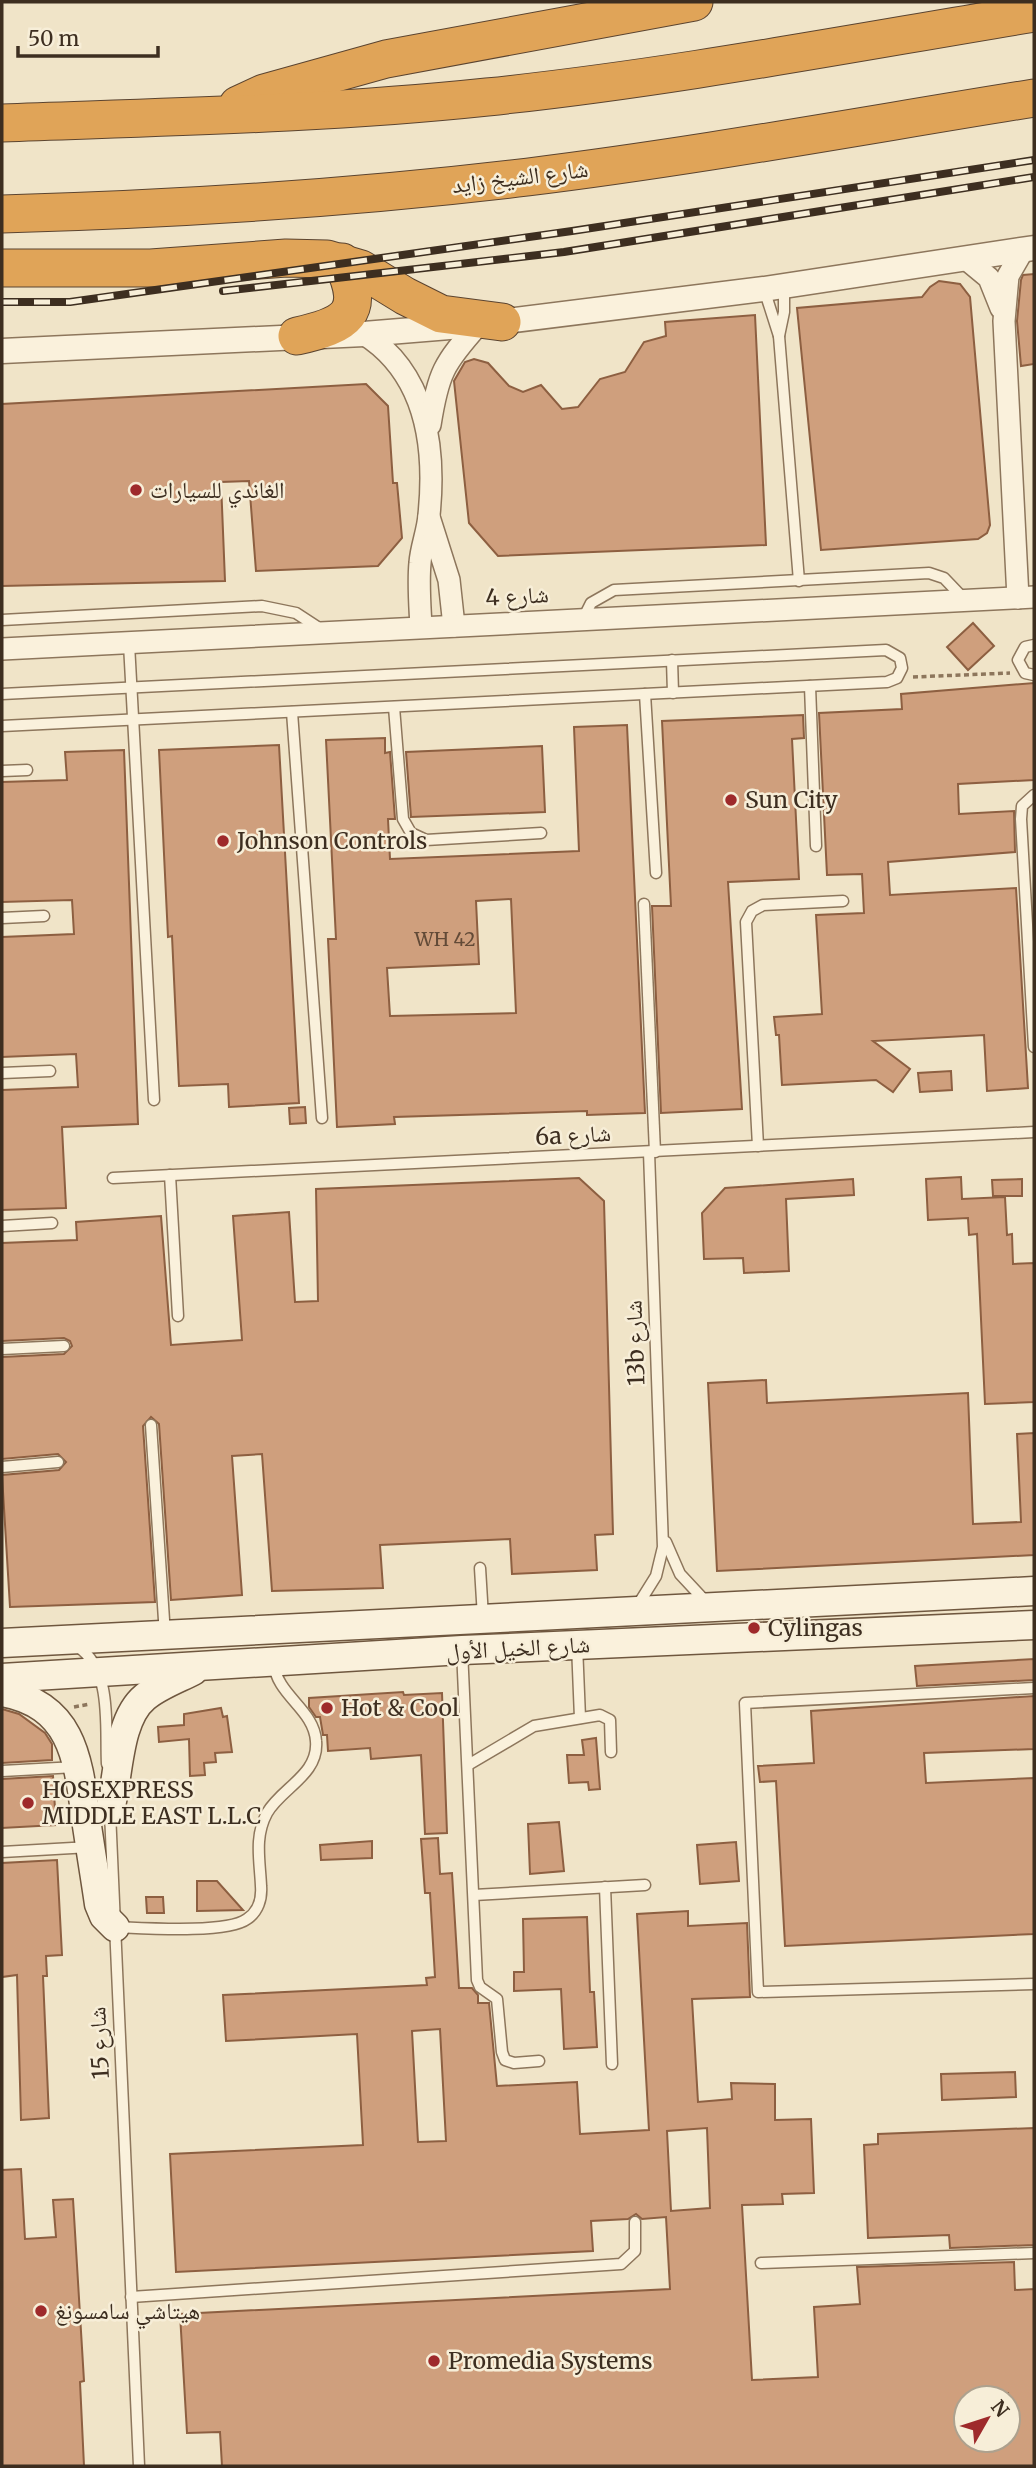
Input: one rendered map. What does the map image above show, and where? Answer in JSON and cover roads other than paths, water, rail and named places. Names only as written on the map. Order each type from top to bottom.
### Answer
[{"type":"highway","points":[[214,116],[264,93],[386,59],[694,2]]},
{"type":"highway","points":[[2,123],[350,109],[553,90],[1034,13]]},
{"type":"highway","name":"شارع الشيخ زايد","points":[[2,214],[290,200],[501,180],[633,163],[1034,98]]},
{"type":"highway","points":[[2,268],[151,268],[286,258],[342,262],[361,269],[441,314],[490,323]]},
{"type":"highway","points":[[297,336],[335,325],[349,313],[354,302],[354,291],[342,262]]},
{"type":"main road","name":"شارع الخيل الأول","points":[[2,1643],[1034,1591]]},
{"type":"main road","name":"شارع الخيل الأول","points":[[2,1678],[462,1650],[1034,1625]]},
{"type":"main road","points":[[110,1810],[124,1733],[131,1713],[153,1691],[200,1667]]},
{"type":"main road","points":[[2,1692],[25,1699],[51,1715],[69,1738],[79,1767],[101,1910],[115,1927]]},
{"type":"street","points":[[2,351],[364,334],[490,323],[774,287],[1029,249]]},
{"type":"street","points":[[1026,598],[1004,321],[1008,276],[1029,249]]},
{"type":"street","points":[[966,260],[989,278],[1004,321]]},
{"type":"street","points":[[421,628],[420,565],[429,517],[428,437],[439,377],[449,357],[490,323]]},
{"type":"street","points":[[364,334],[394,356],[411,380],[428,437]]},
{"type":"street","points":[[429,517],[446,569],[454,626]]},
{"type":"street","name":"شارع 4","points":[[2,649],[1026,598]]},
{"type":"lane","points":[[774,287],[799,581]]},
{"type":"lane","points":[[774,287],[784,312],[779,336]]},
{"type":"lane","points":[[583,619],[591,603],[614,590],[929,573],[944,578],[965,600]]},
{"type":"lane","points":[[2,620],[262,606],[296,613],[324,632]]},
{"type":"lane","points":[[129,644],[154,1100]]},
{"type":"lane","points":[[1029,674],[1020,667],[1020,653],[1034,645]]},
{"type":"lane","points":[[2,694],[886,650],[896,653],[902,663],[897,678],[887,682],[2,726]]},
{"type":"lane","points":[[671,660],[673,693]]},
{"type":"lane","points":[[810,686],[816,846]]},
{"type":"lane","points":[[645,694],[656,873]]},
{"type":"lane","points":[[394,707],[403,819],[411,833],[426,840],[541,833]]},
{"type":"lane","points":[[292,712],[322,1118]]},
{"type":"lane","points":[[2,771],[27,770]]},
{"type":"lane","points":[[1034,795],[1022,806],[1021,819],[1034,1046]]},
{"type":"lane","points":[[758,1146],[746,922],[752,911],[764,905],[843,901]]},
{"type":"lane","name":"13b شارع","points":[[631,1612],[656,1576],[663,1532],[644,904]]},
{"type":"lane","points":[[2,918],[44,916]]},
{"type":"lane","points":[[2,1073],[50,1071]]},
{"type":"lane","name":"6a شارع","points":[[113,1178],[1034,1132]]},
{"type":"lane","points":[[170,1175],[178,1316]]},
{"type":"lane","points":[[2,1226],[52,1223]]},
{"type":"lane","points":[[2,1349],[64,1346]]},
{"type":"lane","points":[[151,1425],[165,1635]]},
{"type":"lane","points":[[2,1467],[58,1462]]},
{"type":"lane","name":"13b شارع","points":[[663,1532],[680,1574],[712,1606]]},
{"type":"lane","points":[[480,1568],[484,1620]]},
{"type":"lane","points":[[60,1640],[88,1655],[99,1673]]},
{"type":"lane","points":[[577,1645],[580,1718]]},
{"type":"lane","points":[[462,1650],[477,1980],[481,1987],[495,1995],[499,2003],[503,2057],[509,2063],[539,2061]]},
{"type":"lane","points":[[115,1927],[163,1929],[231,1925],[247,1920],[258,1906],[261,1889],[258,1846],[263,1820],[278,1799],[310,1767],[316,1755],[313,1728],[280,1685],[274,1662]]},
{"type":"lane","name":"شارع 15","points":[[99,1673],[110,1810],[139,2466]]},
{"type":"lane","points":[[1034,1688],[745,1703],[758,1992],[1034,1984]]},
{"type":"lane","points":[[468,1765],[534,1726],[600,1715],[607,1717],[611,1724],[611,1752]]},
{"type":"lane","points":[[2,1770],[79,1767]]},
{"type":"lane","points":[[2,1852],[90,1847]]},
{"type":"lane","points":[[474,1895],[645,1885]]},
{"type":"lane","points":[[605,1887],[612,2064]]},
{"type":"lane","points":[[131,2297],[621,2264],[635,2251],[635,2222]]},
{"type":"lane","points":[[761,2263],[1034,2253]]},
{"type":"railway","points":[[2,302],[70,302],[572,231],[1034,160]]},
{"type":"railway","points":[[223,291],[564,252],[1034,177]]},
{"type":"place","name":"الغاندي للسيارات","points":[[136,490]]},
{"type":"place","name":"Sun City","points":[[731,800]]},
{"type":"place","name":"Johnson Controls","points":[[223,841]]},
{"type":"place","name":"Cylingas","points":[[754,1628]]},
{"type":"place","name":"Hot & Cool","points":[[327,1708]]},
{"type":"place","name":"HOSEXPRESS MIDDLE EAST L.L.C","points":[[28,1803]]},
{"type":"place","name":"هيتاشي سامسونغ","points":[[41,2311]]},
{"type":"place","name":"Promedia Systems","points":[[434,2361]]}]
